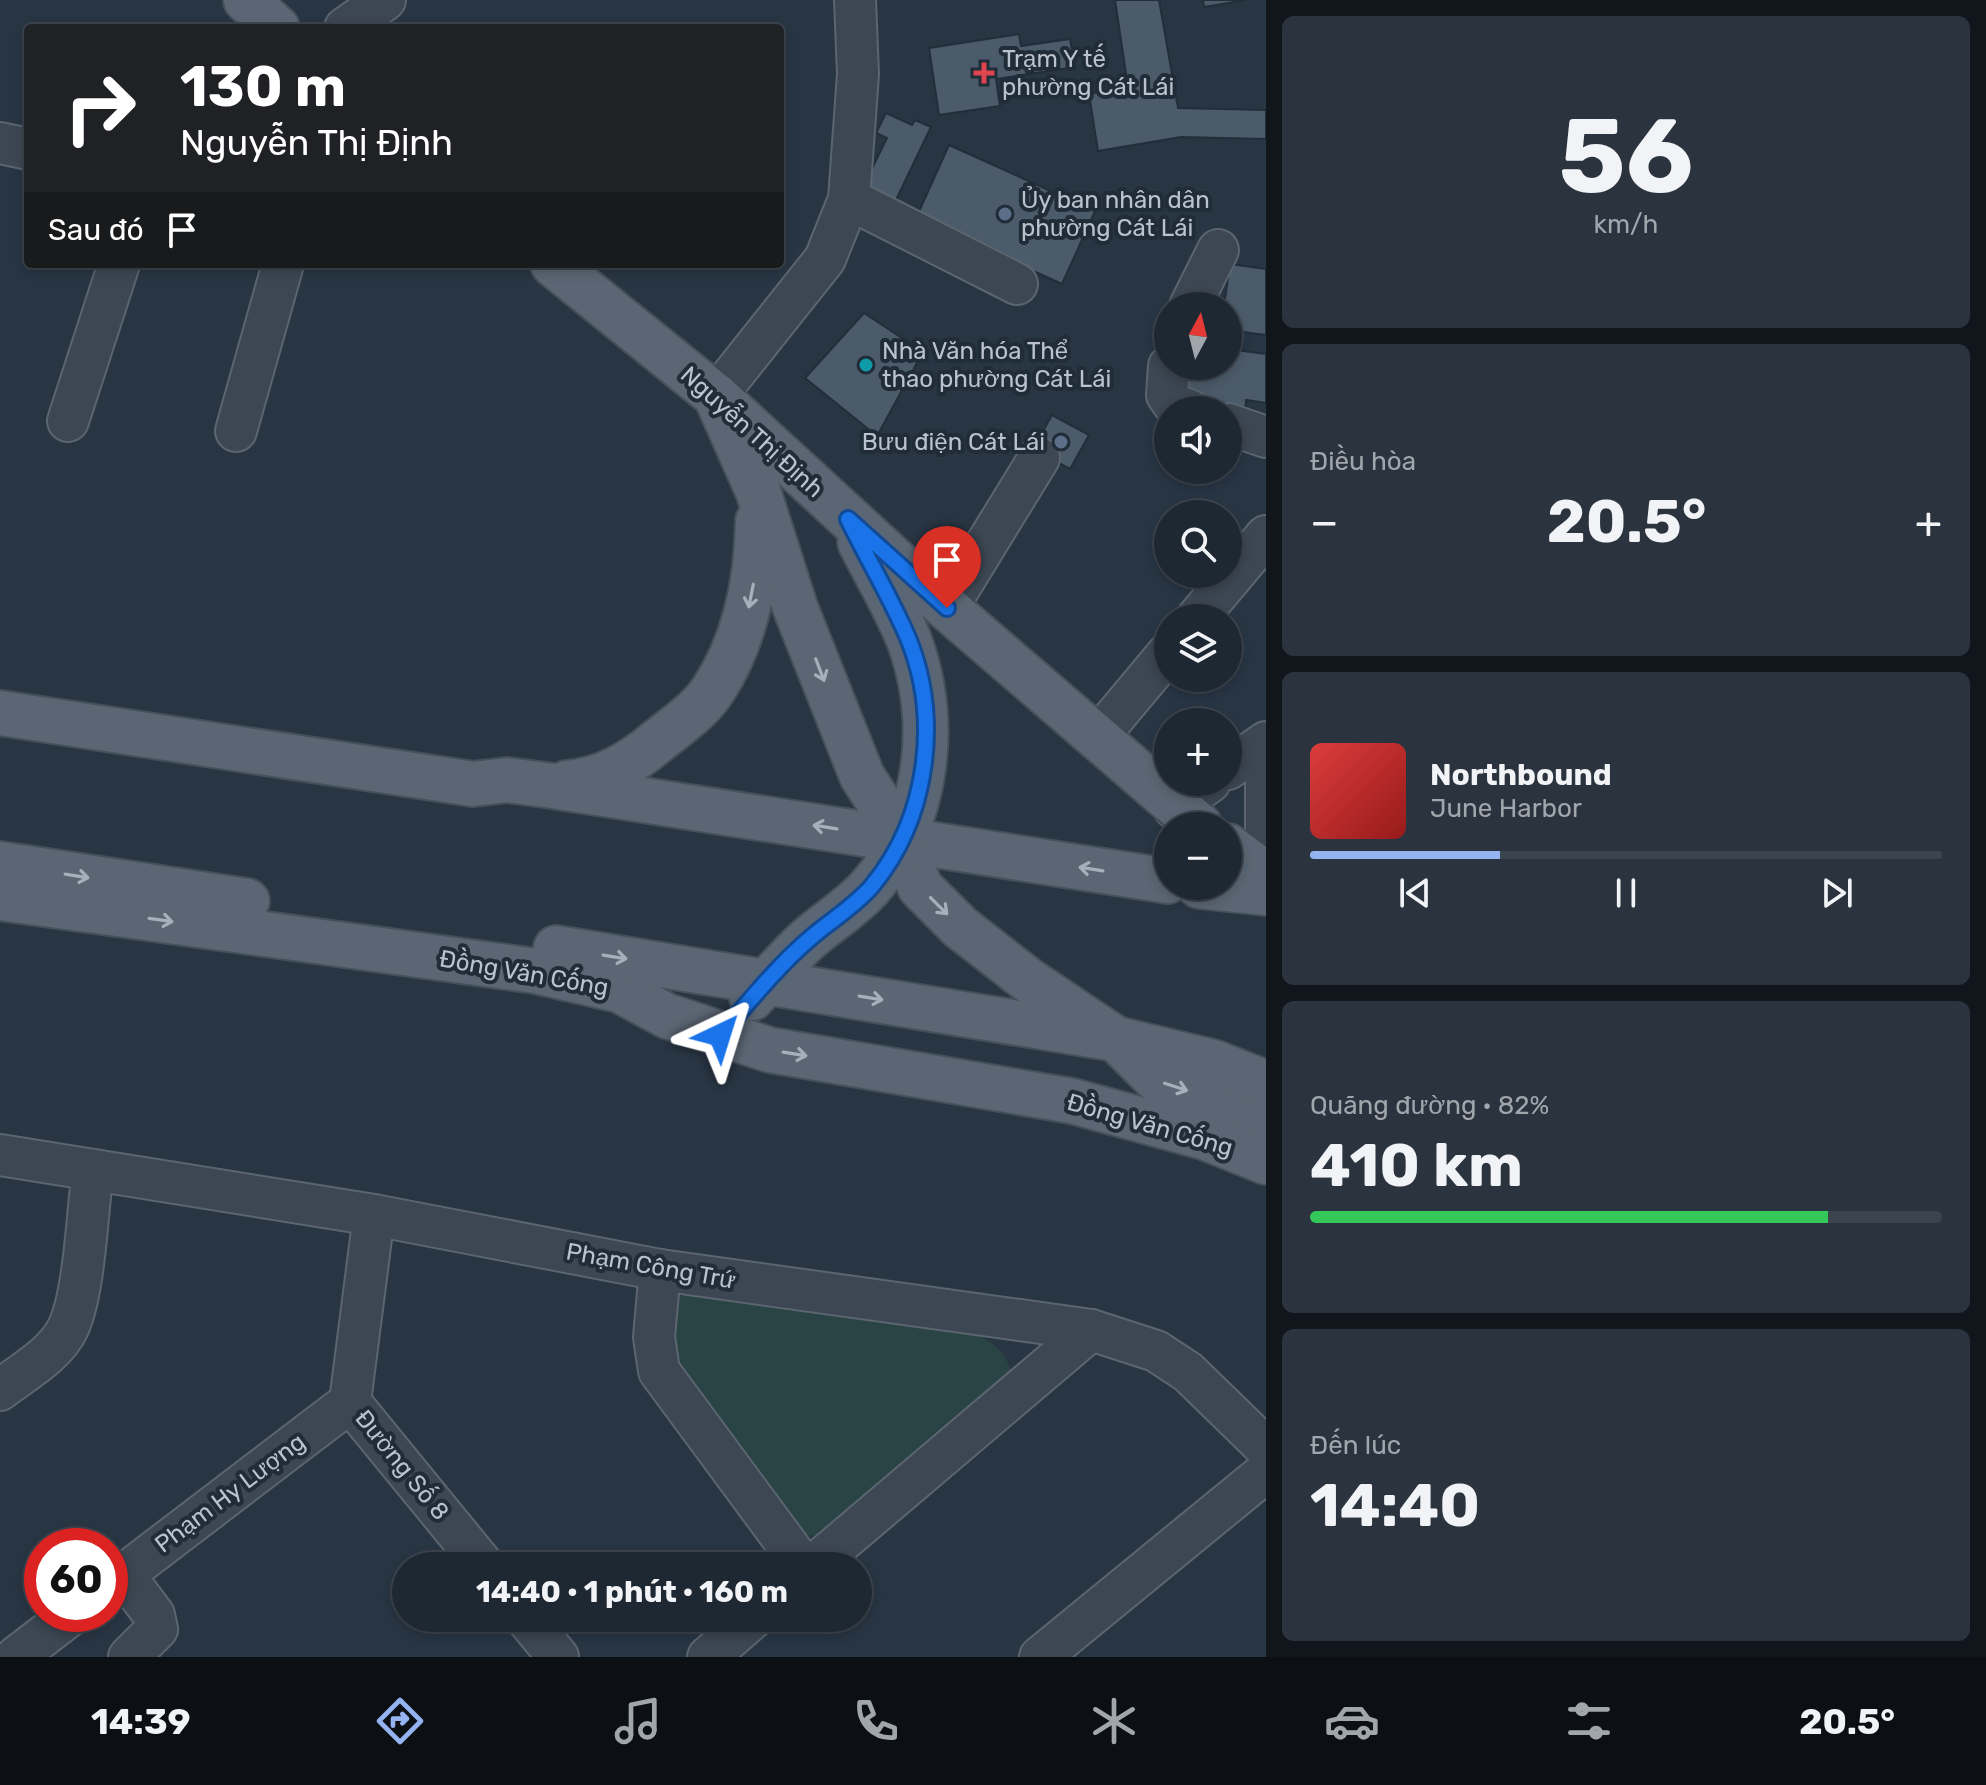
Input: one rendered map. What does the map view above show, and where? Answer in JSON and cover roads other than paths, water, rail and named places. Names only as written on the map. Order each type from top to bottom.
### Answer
[{"type":"main road","points":[[246,0],[273,24]]},
{"type":"main road","name":"Nguyễn Thị Định","points":[[558,268],[716,396],[947,608],[1181,812]]},
{"type":"main road","points":[[716,396],[758,491],[795,607],[862,776],[902,838],[920,887],[960,927],[1028,980],[1116,1039],[1157,1080],[1266,1119]]},
{"type":"main road","points":[[0,713],[473,784],[593,780],[641,755],[712,692],[737,644],[750,602],[757,557],[758,491]]},
{"type":"main road","points":[[720,1035],[808,939],[842,915],[872,885],[902,838],[920,794],[927,746],[921,685],[909,640],[848,519]]},
{"type":"main road","points":[[0,693],[485,761],[526,783],[1154,879]]},
{"type":"main road","points":[[1242,856],[1266,874]]},
{"type":"main road","name":"Đồng Văn Cống","points":[[0,864],[537,958],[619,990],[667,1016],[770,1050],[1072,1101],[1204,1137],[1266,1162]]},
{"type":"main road","points":[[1242,890],[1266,893]]},
{"type":"main road","name":"Đồng Văn Cống","points":[[0,898],[537,958],[691,969],[1116,1039]]},
{"type":"main road","points":[[691,969],[747,958],[808,939]]},
{"type":"main road","points":[[619,990],[701,1002],[767,981]]},
{"type":"main road","points":[[1116,1039],[1213,1062],[1266,1083]]},
{"type":"street","points":[[351,24],[385,0]]},
{"type":"street","points":[[716,396],[825,259],[849,199],[858,74],[855,0]]},
{"type":"street","points":[[0,143],[24,148]]},
{"type":"street","points":[[849,199],[1017,284]]},
{"type":"street","points":[[1197,292],[1218,250]]},
{"type":"street","points":[[68,421],[118,268]]},
{"type":"street","points":[[236,431],[282,268]]},
{"type":"street","points":[[1242,429],[1266,437]]},
{"type":"street","points":[[947,608],[1039,458]]},
{"type":"street","points":[[1209,604],[1266,536]]},
{"type":"street","points":[[1097,738],[1154,670]]},
{"type":"street","points":[[1242,759],[1266,742]]},
{"type":"street","points":[[1266,779],[1266,838]]},
{"type":"street","name":"Phạm Công Trứ","points":[[0,1155],[374,1215],[660,1270],[1091,1330],[1156,1351],[1188,1372],[1266,1448]]},
{"type":"street","points":[[0,1390],[51,1351],[68,1328],[76,1294],[93,1170]]},
{"type":"street","points":[[350,1402],[374,1215]]},
{"type":"street","points":[[660,1270],[654,1337],[659,1371],[793,1552]]},
{"type":"street","points":[[829,1552],[1091,1330]]},
{"type":"street","name":"Đường Số 8","points":[[350,1402],[473,1552]]},
{"type":"street","name":"Phạm Hy Lượng","points":[[128,1572],[350,1402]]},
{"type":"street","points":[[1040,1657],[1266,1472]]},
{"type":"street","points":[[128,1590],[154,1615],[157,1629],[129,1657]]},
{"type":"street","points":[[16,1657],[49,1632]]},
{"type":"street","points":[[537,1632],[558,1657]]},
{"type":"street","points":[[708,1657],[737,1632]]},
{"type":"place","name":"Trạm Y tế phường Cát Lái","points":[[984,73]]},
{"type":"place","name":"Ủy ban nhân dân phường Cát Lái","points":[[1005,214]]},
{"type":"place","name":"Nhà Văn hóa Thể thao phường Cát Lái","points":[[866,365]]},
{"type":"place","name":"Bưu điện Cát Lái","points":[[1061,442]]}]
